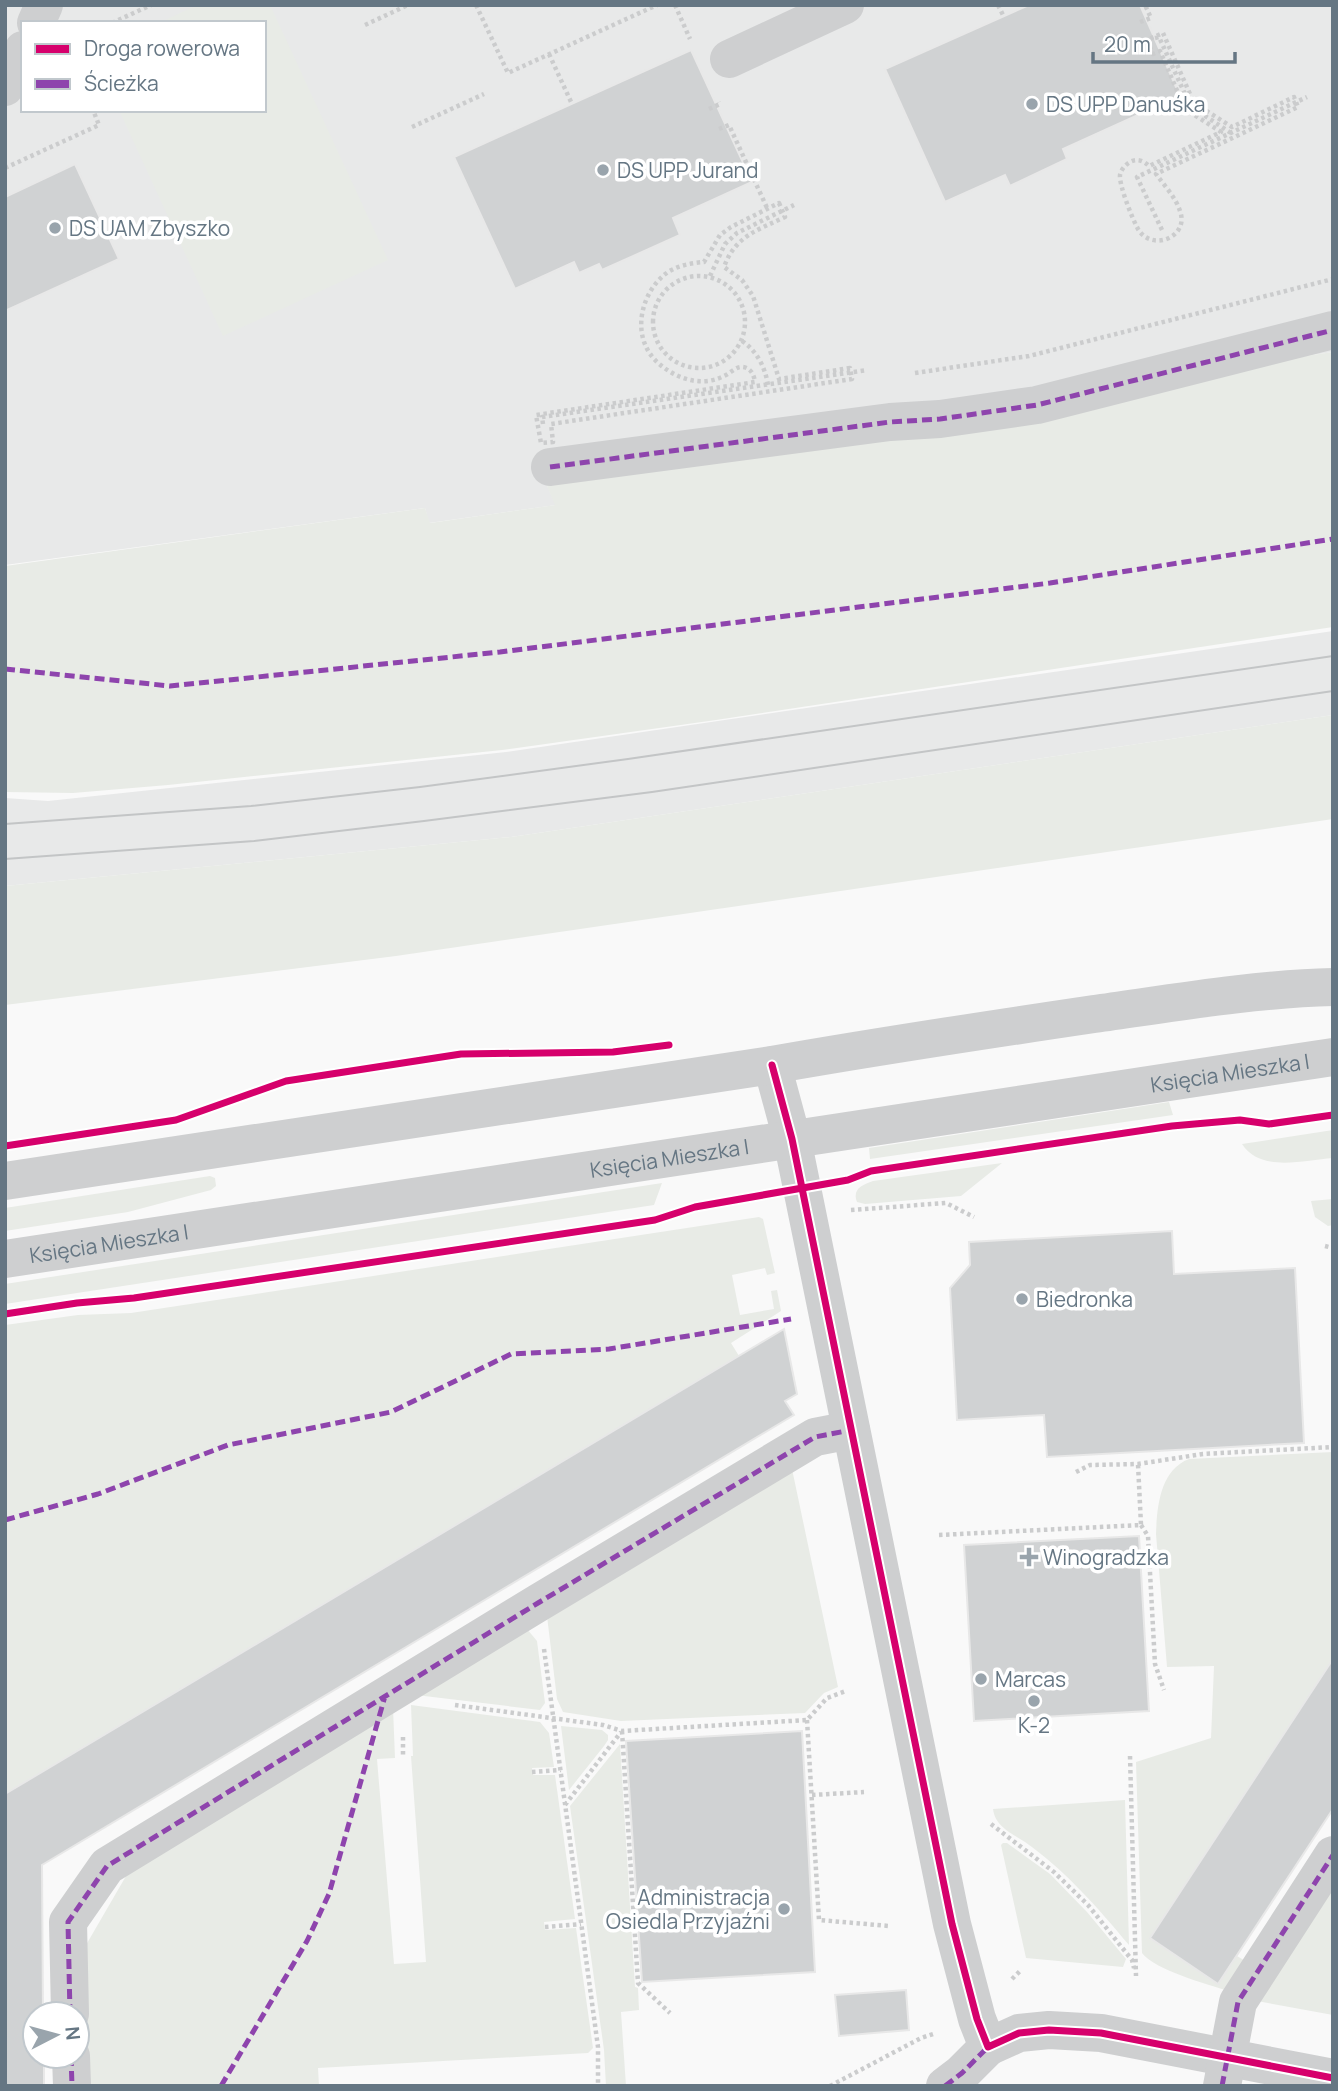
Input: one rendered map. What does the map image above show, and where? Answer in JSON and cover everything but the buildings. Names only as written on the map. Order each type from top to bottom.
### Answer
[{"type":"street","points":[[37,21],[44,5]]},
{"type":"street","points":[[729,59],[845,5]]},
{"type":"street","points":[[5,87],[21,54]]},
{"type":"street","points":[[548,455],[940,419],[1037,405],[1333,330]]},
{"type":"street","points":[[5,1181],[772,1065],[886,1045],[1223,996],[1293,988],[1333,987]]},
{"type":"street","name":"Księcia Mieszka I","points":[[5,1259],[1333,1057]]},
{"type":"street","points":[[772,1065],[792,1139],[952,1924],[983,2033],[962,2073],[945,2086]]},
{"type":"street","points":[[70,2000],[68,1922],[107,1866],[538,1602],[815,1437],[851,1430]]},
{"type":"street","points":[[1225,2072],[1238,2002],[1333,1855]]},
{"type":"street","points":[[983,2033],[1019,2034],[1049,2030],[1101,2033],[1225,2072],[1333,2078]]},
{"type":"path","points":[[116,21],[151,5]]},
{"type":"path","points":[[365,25],[408,5]]},
{"type":"path","points":[[476,5],[508,73],[657,5]]},
{"type":"path","points":[[998,5],[1004,16]]},
{"type":"path","points":[[1140,22],[1150,18],[1145,5]]},
{"type":"path","points":[[1163,33],[1194,103],[1232,127],[1294,97],[1298,107],[1156,174],[1180,208],[1182,216],[1173,236],[1167,240],[1152,241],[1144,237],[1135,225],[1120,178],[1123,169],[1135,160],[1145,162],[1149,166],[1221,132],[1185,109],[1160,51],[1153,54],[1148,42],[1147,40],[1163,33]]},
{"type":"path","points":[[1148,42],[1159,37],[1187,104],[1231,133]]},
{"type":"path","points":[[549,54],[572,104]]},
{"type":"path","points":[[412,127],[484,94]]},
{"type":"path","points":[[1162,230],[1137,177],[1307,97]]},
{"type":"path","points":[[5,168],[99,125],[94,112]]},
{"type":"path","points":[[719,129],[729,125],[771,216]]},
{"type":"path","points":[[779,203],[785,217],[738,242],[729,253],[724,267],[742,280],[754,296],[779,379],[850,368],[852,379],[551,424],[553,442],[548,455],[541,443],[536,415],[755,382],[751,371],[740,366],[723,377],[705,381],[686,379],[667,371],[653,357],[644,340],[641,320],[645,300],[655,283],[670,270],[689,263],[704,262],[720,236],[731,227],[779,203]]},
{"type":"path","points":[[710,276],[725,244],[737,233],[794,205]]},
{"type":"path","points":[[689,276],[710,276],[725,283],[737,295],[744,309],[746,325],[742,341],[733,354],[720,363],[704,368],[688,367],[662,351],[652,324],[654,309],[660,296],[670,285],[689,276]]},
{"type":"path","points":[[987,362],[1029,356],[1333,279]]},
{"type":"path","points":[[742,341],[754,351],[762,364],[768,385]]},
{"type":"path","points":[[548,455],[542,417],[867,370]]},
{"type":"path","points":[[850,1210],[946,1203],[974,1217]]},
{"type":"path","points":[[1325,1246],[1333,1248]]},
{"type":"path","points":[[1076,1472],[1090,1465],[1138,1464],[1203,1454],[1333,1447]]},
{"type":"path","points":[[1138,1464],[1141,1525],[1148,1535],[1155,1664],[1164,1690]]},
{"type":"path","points":[[939,1535],[1141,1525]]},
{"type":"path","points":[[538,1602],[598,2047],[598,2086]]},
{"type":"path","points":[[385,1696],[603,1725],[622,1731],[807,1720],[827,1698],[846,1691]]},
{"type":"path","points":[[807,1720],[819,1920],[889,1926]]},
{"type":"path","points":[[565,1805],[622,1731]]},
{"type":"path","points":[[622,1731],[638,1983],[670,2013]]},
{"type":"path","points":[[992,1824],[1054,1872],[1088,1905],[1132,1960],[1136,1976],[1130,1756]]},
{"type":"path","points":[[532,1772],[561,1770]]},
{"type":"path","points":[[812,1795],[864,1792]]},
{"type":"path","points":[[545,1927],[581,1924]]},
{"type":"path","points":[[830,2086],[921,2039],[983,2033],[1021,1970]]},
{"type":"shaded area","points":[[5,5],[1333,5],[1333,352],[539,468],[556,505],[429,523],[425,508],[5,565]]},
{"type":"shaded area","points":[[197,5],[270,5],[388,260],[223,336],[120,112],[266,112],[266,21],[163,21]]},
{"type":"shaded area","points":[[1333,352],[1333,627],[502,750],[168,785],[73,793],[5,792],[5,566],[425,508],[430,523],[555,505],[539,467]]},
{"type":"shaded area","points":[[1333,631],[1333,715],[511,837],[5,886],[5,798],[48,801],[506,752]]},
{"type":"shaded area","points":[[1333,715],[1333,819],[396,956],[5,1005],[5,886],[511,837]]},
{"type":"shaded area","points":[[1169,1102],[1173,1115],[870,1159],[869,1148]]},
{"type":"shaded area","points":[[1333,1130],[1333,1158],[1271,1162],[1250,1153],[1242,1144]]},
{"type":"shaded area","points":[[1002,1163],[961,1196],[865,1204],[857,1202],[856,1194],[859,1188],[873,1181]]},
{"type":"shaded area","points":[[210,1176],[215,1178],[216,1186],[211,1190],[128,1212],[5,1231],[5,1208]]},
{"type":"shaded area","points":[[662,1183],[654,1205],[5,1304],[5,1284]]},
{"type":"shaded area","points":[[1333,1199],[1333,1225],[1328,1226],[1315,1217],[1311,1201]]},
{"type":"shaded area","points":[[759,1217],[763,1219],[775,1273],[767,1275],[765,1268],[732,1275],[740,1315],[774,1309],[771,1291],[777,1290],[781,1311],[731,1343],[739,1356],[5,1794],[5,1325],[78,1315],[131,1313]]},
{"type":"shaded area","points":[[1333,1452],[1333,1659],[1150,1938],[1218,1983],[1237,1956],[1247,1962],[1228,1991],[1169,1971],[1142,1953],[1136,1762],[1211,1738],[1214,1666],[1167,1667],[1156,1534],[1159,1501],[1166,1480],[1179,1464],[1189,1459]]},
{"type":"shaded area","points":[[792,1469],[838,1687],[824,1693],[805,1713],[621,1721],[563,1712],[557,1699],[547,1616]]},
{"type":"shaded area","points":[[527,1629],[537,1641],[545,1703],[540,1710],[416,1695]]},
{"type":"shaded area","points":[[411,1705],[540,1722],[549,1733],[554,1767],[532,1768],[533,1775],[555,1775],[575,1919],[544,1922],[545,1930],[576,1928],[593,2048],[588,2053],[318,2068],[319,2086],[88,2086],[88,2070],[91,2070],[91,2000],[87,2000],[86,1945],[133,1864],[393,1708],[395,1758],[377,1759],[394,1964],[426,1962]]},
{"type":"shaded area","points":[[561,1726],[602,1730],[608,1735],[604,1746],[569,1790]]},
{"type":"shaded area","points":[[620,1744],[635,1987],[638,1988],[639,2010],[621,2012],[626,2086],[606,2086],[604,2050],[570,1806]]},
{"type":"shaded area","points":[[1125,1800],[1129,1945],[1067,1877],[1040,1853],[1000,1825],[993,1809]]},
{"type":"shaded area","points":[[1007,1843],[1050,1874],[1087,1912],[1126,1959],[1123,1967],[1026,1958],[1001,1845]]},
{"type":"shaded area","points":[[1333,1883],[1333,2015],[1257,2001]]},
{"type":"tram line","points":[[5,824],[251,806],[420,787],[1333,656]]},
{"type":"tram line","points":[[5,859],[254,841],[424,821],[652,792],[1333,691]]},
{"type":"marked path","points":[[550,467],[1037,405],[1333,330]]},
{"type":"marked path","points":[[5,669],[170,686],[500,652],[1050,583],[1333,539]]},
{"type":"marked path","points":[[5,1520],[98,1494],[228,1445],[391,1412],[511,1354],[609,1349],[791,1319]]},
{"type":"marked path","points":[[70,2000],[68,1922],[107,1866],[815,1437],[851,1430]]},
{"type":"marked path","points":[[221,2086],[307,1941],[329,1894],[385,1696]]},
{"type":"marked path","points":[[1222,2086],[1238,2002],[1333,1855]]},
{"type":"marked path","points":[[945,2086],[988,2047]]},
{"type":"marked path","points":[[71,2070],[72,2086]]},
{"type":"cycle path","points":[[5,1146],[176,1120],[286,1081],[461,1054],[613,1052],[669,1045]]},
{"type":"cycle path","points":[[772,1065],[792,1139],[952,1924],[977,2019],[988,2047],[1019,2033],[1049,2030],[1101,2033],[1333,2078]]},
{"type":"cycle path","points":[[5,1314],[134,1298],[655,1220],[695,1207],[848,1180],[871,1171],[1172,1126],[1240,1120],[1269,1124],[1333,1115]]},
{"type":"place","name":"DS UPP Danuśka","points":[[1032,104]]},
{"type":"place","name":"DS UPP Jurand","points":[[603,170]]},
{"type":"place","name":"DS UAM Zbyszko","points":[[55,228]]},
{"type":"place","name":"Biedronka","points":[[1022,1299]]},
{"type":"place","name":"Winogradzka","points":[[1029,1557]]},
{"type":"place","name":"Marcas","points":[[981,1679]]},
{"type":"place","name":"K-2","points":[[1034,1701]]},
{"type":"place","name":"Administracja Osiedla Przyjaźni","points":[[784,1909]]}]
